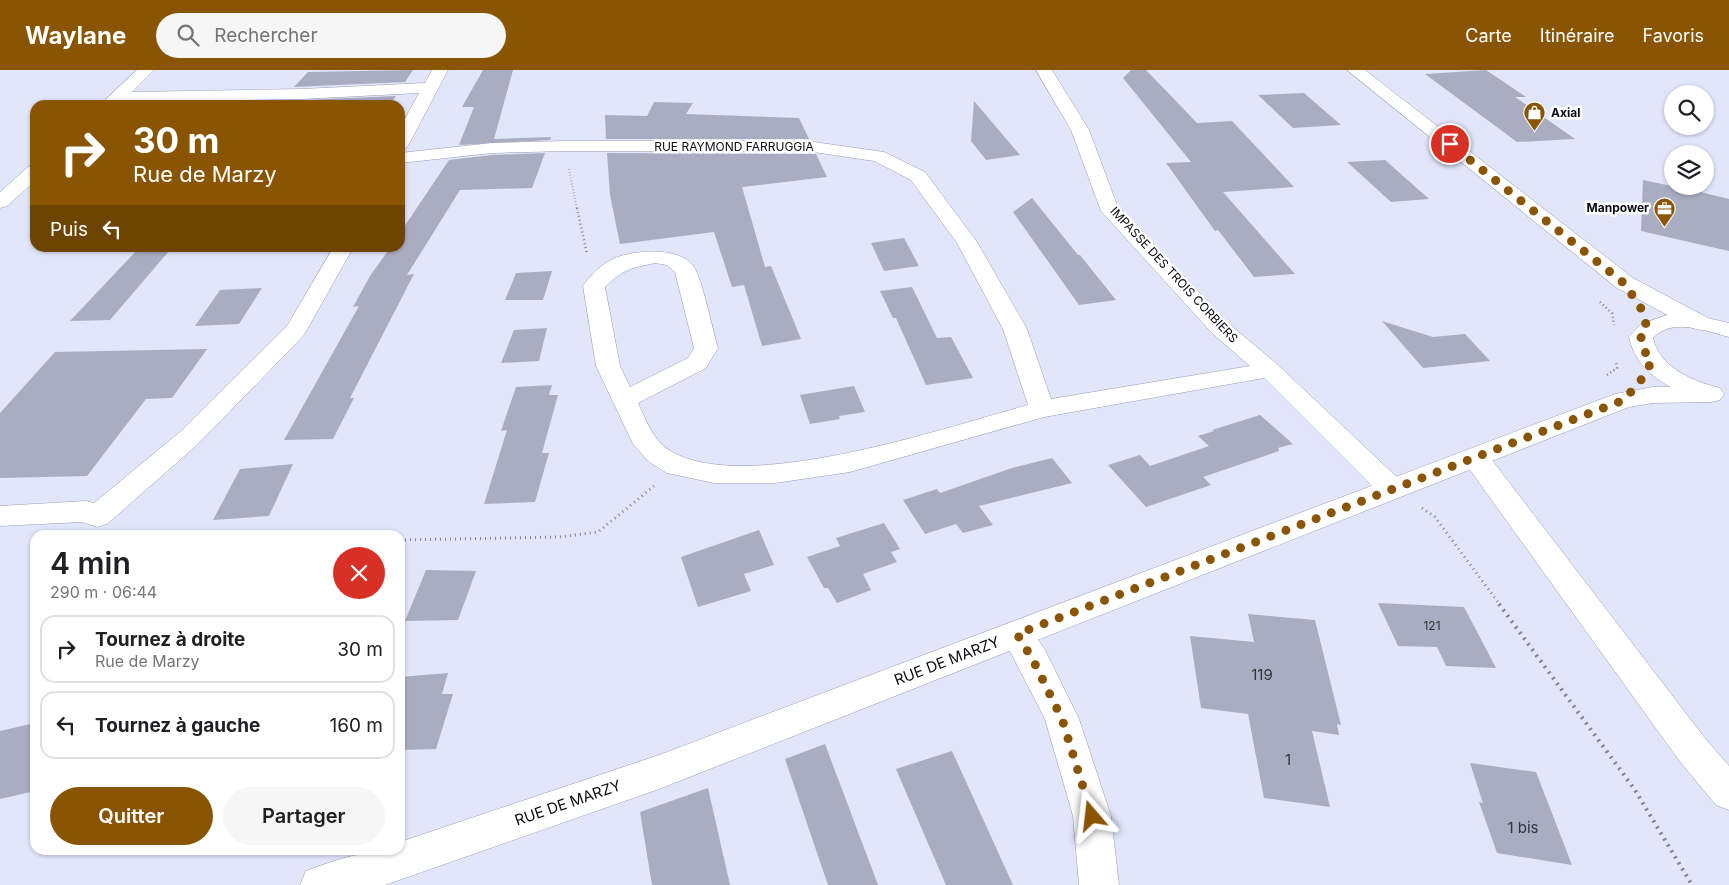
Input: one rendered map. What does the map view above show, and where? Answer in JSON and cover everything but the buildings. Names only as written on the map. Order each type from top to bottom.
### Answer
[{"type":"street","points":[[114,100],[146,70]]},
{"type":"street","points":[[405,135],[440,70]]},
{"type":"street","name":"IMPASSE DES TROIS CORBIERS","points":[[1044,70],[1080,130],[1108,207],[1220,328],[1269,370],[1392,489]]},
{"type":"street","points":[[1355,70],[1360,70]]},
{"type":"street","points":[[1355,70],[1625,284],[1700,323]]},
{"type":"street","points":[[140,100],[430,88]]},
{"type":"street","name":"RUE RAYMOND FARRUGGIA","points":[[405,157],[492,148],[565,146],[807,146],[878,156],[918,176],[967,242],[1015,329],[1042,409]]},
{"type":"street","points":[[0,202],[30,175]]},
{"type":"street","points":[[0,516],[86,511],[94,526],[189,438],[296,330],[341,252]]},
{"type":"street","points":[[625,400],[697,363],[706,348],[685,269],[673,260],[654,257],[622,263],[609,271],[594,286],[608,366],[642,438],[658,456],[677,466],[714,474],[775,474],[850,463],[1042,409],[1269,370]]},
{"type":"street","points":[[1625,284],[1642,310],[1647,328]]},
{"type":"street","points":[[1720,397],[1687,385],[1652,361],[1642,348],[1641,337],[1647,328],[1660,322],[1700,323],[1729,330]]},
{"type":"street","name":"RUE DE MARZY","points":[[320,885],[380,868],[659,772],[1476,457],[1614,388],[1641,380],[1652,361]]},
{"type":"street","name":"RUE DE MARZY","points":[[1614,388],[1653,395],[1720,397]]},
{"type":"street","points":[[1476,457],[1691,748],[1729,793]]},
{"type":"street","points":[[1017,634],[1033,660],[1062,719],[1092,816],[1099,885]]},
{"type":"path","points":[[565,146],[594,286]]},
{"type":"path","points":[[1599,300],[1612,313],[1614,333]]},
{"type":"path","points":[[1614,388],[1617,368],[1616,359]]},
{"type":"path","points":[[405,540],[559,537],[598,532],[677,466]]},
{"type":"path","points":[[1392,489],[1435,517],[1635,790],[1692,885]]},
{"type":"place","name":"Axial","points":[[1535,132]]},
{"type":"place","name":"Manpower","points":[[1665,227]]},
{"type":"route","points":[[1092,816],[1062,719],[1033,660],[1017,634],[1624,400],[1641,380],[1652,361],[1642,348],[1641,337],[1647,328],[1646,320],[1642,310],[1625,284],[1450,144]]}]
